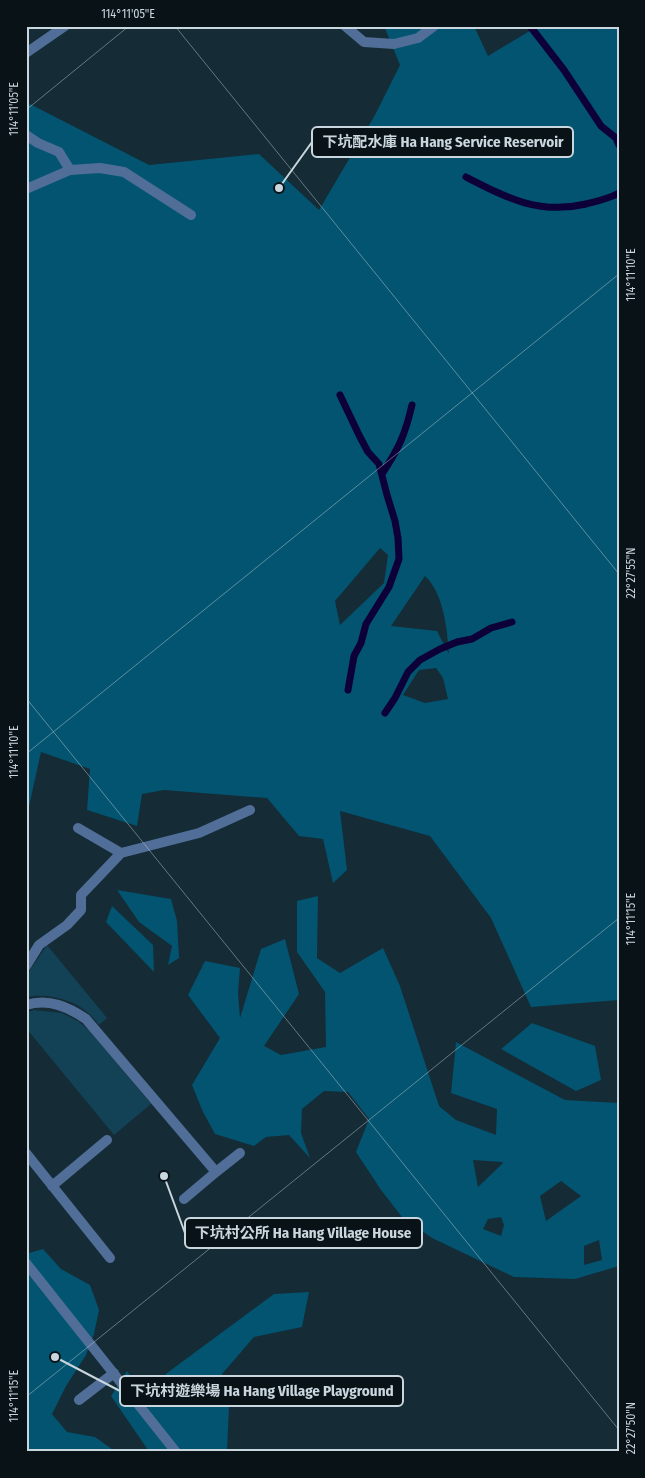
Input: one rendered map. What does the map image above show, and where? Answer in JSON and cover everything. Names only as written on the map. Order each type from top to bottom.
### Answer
[{"type":"lane","points":[[26,53],[65,26]]},
{"type":"lane","points":[[345,26],[364,42],[394,44],[418,38],[434,26]]},
{"type":"lane","points":[[26,135],[38,143],[59,152],[70,170]]},
{"type":"lane","points":[[26,189],[70,170],[100,168],[124,172],[191,215]]},
{"type":"lane","points":[[26,966],[39,946],[67,925],[81,910],[82,895],[121,853],[199,833],[250,810]]},
{"type":"lane","points":[[78,828],[121,853]]},
{"type":"lane","points":[[26,1005],[34,1003],[58,1005],[70,1008],[86,1019],[216,1172]]},
{"type":"lane","points":[[52,1186],[107,1140]]},
{"type":"lane","points":[[26,1153],[110,1258]]},
{"type":"lane","points":[[184,1199],[240,1153]]},
{"type":"lane","points":[[26,1263],[176,1452]]},
{"type":"lane","points":[[79,1400],[114,1374]]},
{"type":"shaded area","points":[[384,26],[474,26],[488,56],[538,26],[619,26],[619,1000],[531,1007],[491,918],[430,836],[340,811],[347,870],[333,883],[323,839],[299,836],[267,798],[164,790],[142,794],[137,826],[87,810],[90,769],[41,752],[26,820],[26,102],[149,165],[259,154],[319,210],[375,115],[400,65]],"holes":[[[380,548],[388,555],[384,583],[340,625],[335,601]],[[425,576],[431,583],[440,602],[446,623],[449,654],[437,631],[391,626]],[[436,668],[443,678],[448,699],[425,703],[403,695],[419,670]]]},
{"type":"shaded area","points":[[117,890],[171,899],[177,921],[179,958],[168,965],[172,946],[139,922]]},
{"type":"shaded area","points":[[318,896],[317,958],[340,973],[383,948],[400,986],[439,1106],[456,1120],[496,1135],[497,1109],[451,1093],[456,1042],[565,1100],[619,1103],[619,1266],[575,1279],[514,1277],[432,1238],[402,1217],[381,1190],[356,1152],[369,1119],[348,1092],[324,1091],[302,1109],[301,1133],[310,1158],[289,1135],[266,1137],[254,1146],[215,1134],[203,1112],[192,1085],[220,1038],[188,995],[205,961],[240,968],[238,993],[240,1018],[261,949],[285,939],[299,994],[264,1046],[281,1055],[326,1047],[325,992],[297,952],[297,901]],"holes":[[[473,1160],[502,1162],[503,1163],[478,1187]],[[561,1181],[581,1196],[546,1221],[540,1196]],[[501,1217],[504,1225],[501,1236],[483,1229],[488,1219]],[[599,1240],[602,1260],[584,1265],[584,1246]]]},
{"type":"shaded area","points":[[112,906],[153,945],[154,972],[106,922]]},
{"type":"shaded area","points":[[47,945],[107,1018],[99,1025],[82,1008],[75,1004],[59,998],[26,997],[26,976]]},
{"type":"shaded area","points":[[34,1010],[62,1013],[78,1021],[91,1032],[151,1104],[114,1135],[26,1028],[26,1013]]},
{"type":"shaded area","points":[[532,1023],[595,1046],[601,1080],[576,1091],[501,1049]]},
{"type":"shaded area","points":[[43,1249],[61,1269],[90,1285],[99,1310],[94,1334],[86,1355],[66,1386],[52,1414],[67,1432],[95,1437],[116,1452],[26,1452],[26,1257],[29,1253]]},
{"type":"shaded area","points":[[309,1292],[302,1327],[254,1337],[222,1374],[229,1407],[227,1452],[147,1452],[148,1450],[111,1396],[127,1371],[147,1399],[167,1373],[274,1294]]},
{"type":"waterway","points":[[530,26],[564,70],[601,126],[616,138],[619,145]]},
{"type":"waterway","points":[[466,177],[495,192],[538,206],[569,207],[599,201],[619,193]]},
{"type":"waterway","points":[[340,395],[368,452],[379,464],[395,521],[399,559],[389,587],[366,624],[361,643],[354,656],[348,690]]},
{"type":"waterway","points":[[382,474],[401,441],[412,405]]},
{"type":"waterway","points":[[385,713],[408,672],[420,660],[440,649],[457,642],[472,639],[491,628],[512,622]]},
{"type":"place","name":"下坑配水庫 Ha Hang Service Reservoir","points":[[279,188]]},
{"type":"place","name":"下坑村公所 Ha Hang Village House","points":[[164,1176]]},
{"type":"place","name":"下坑村遊樂場 Ha Hang Village Playground","points":[[55,1357]]}]
